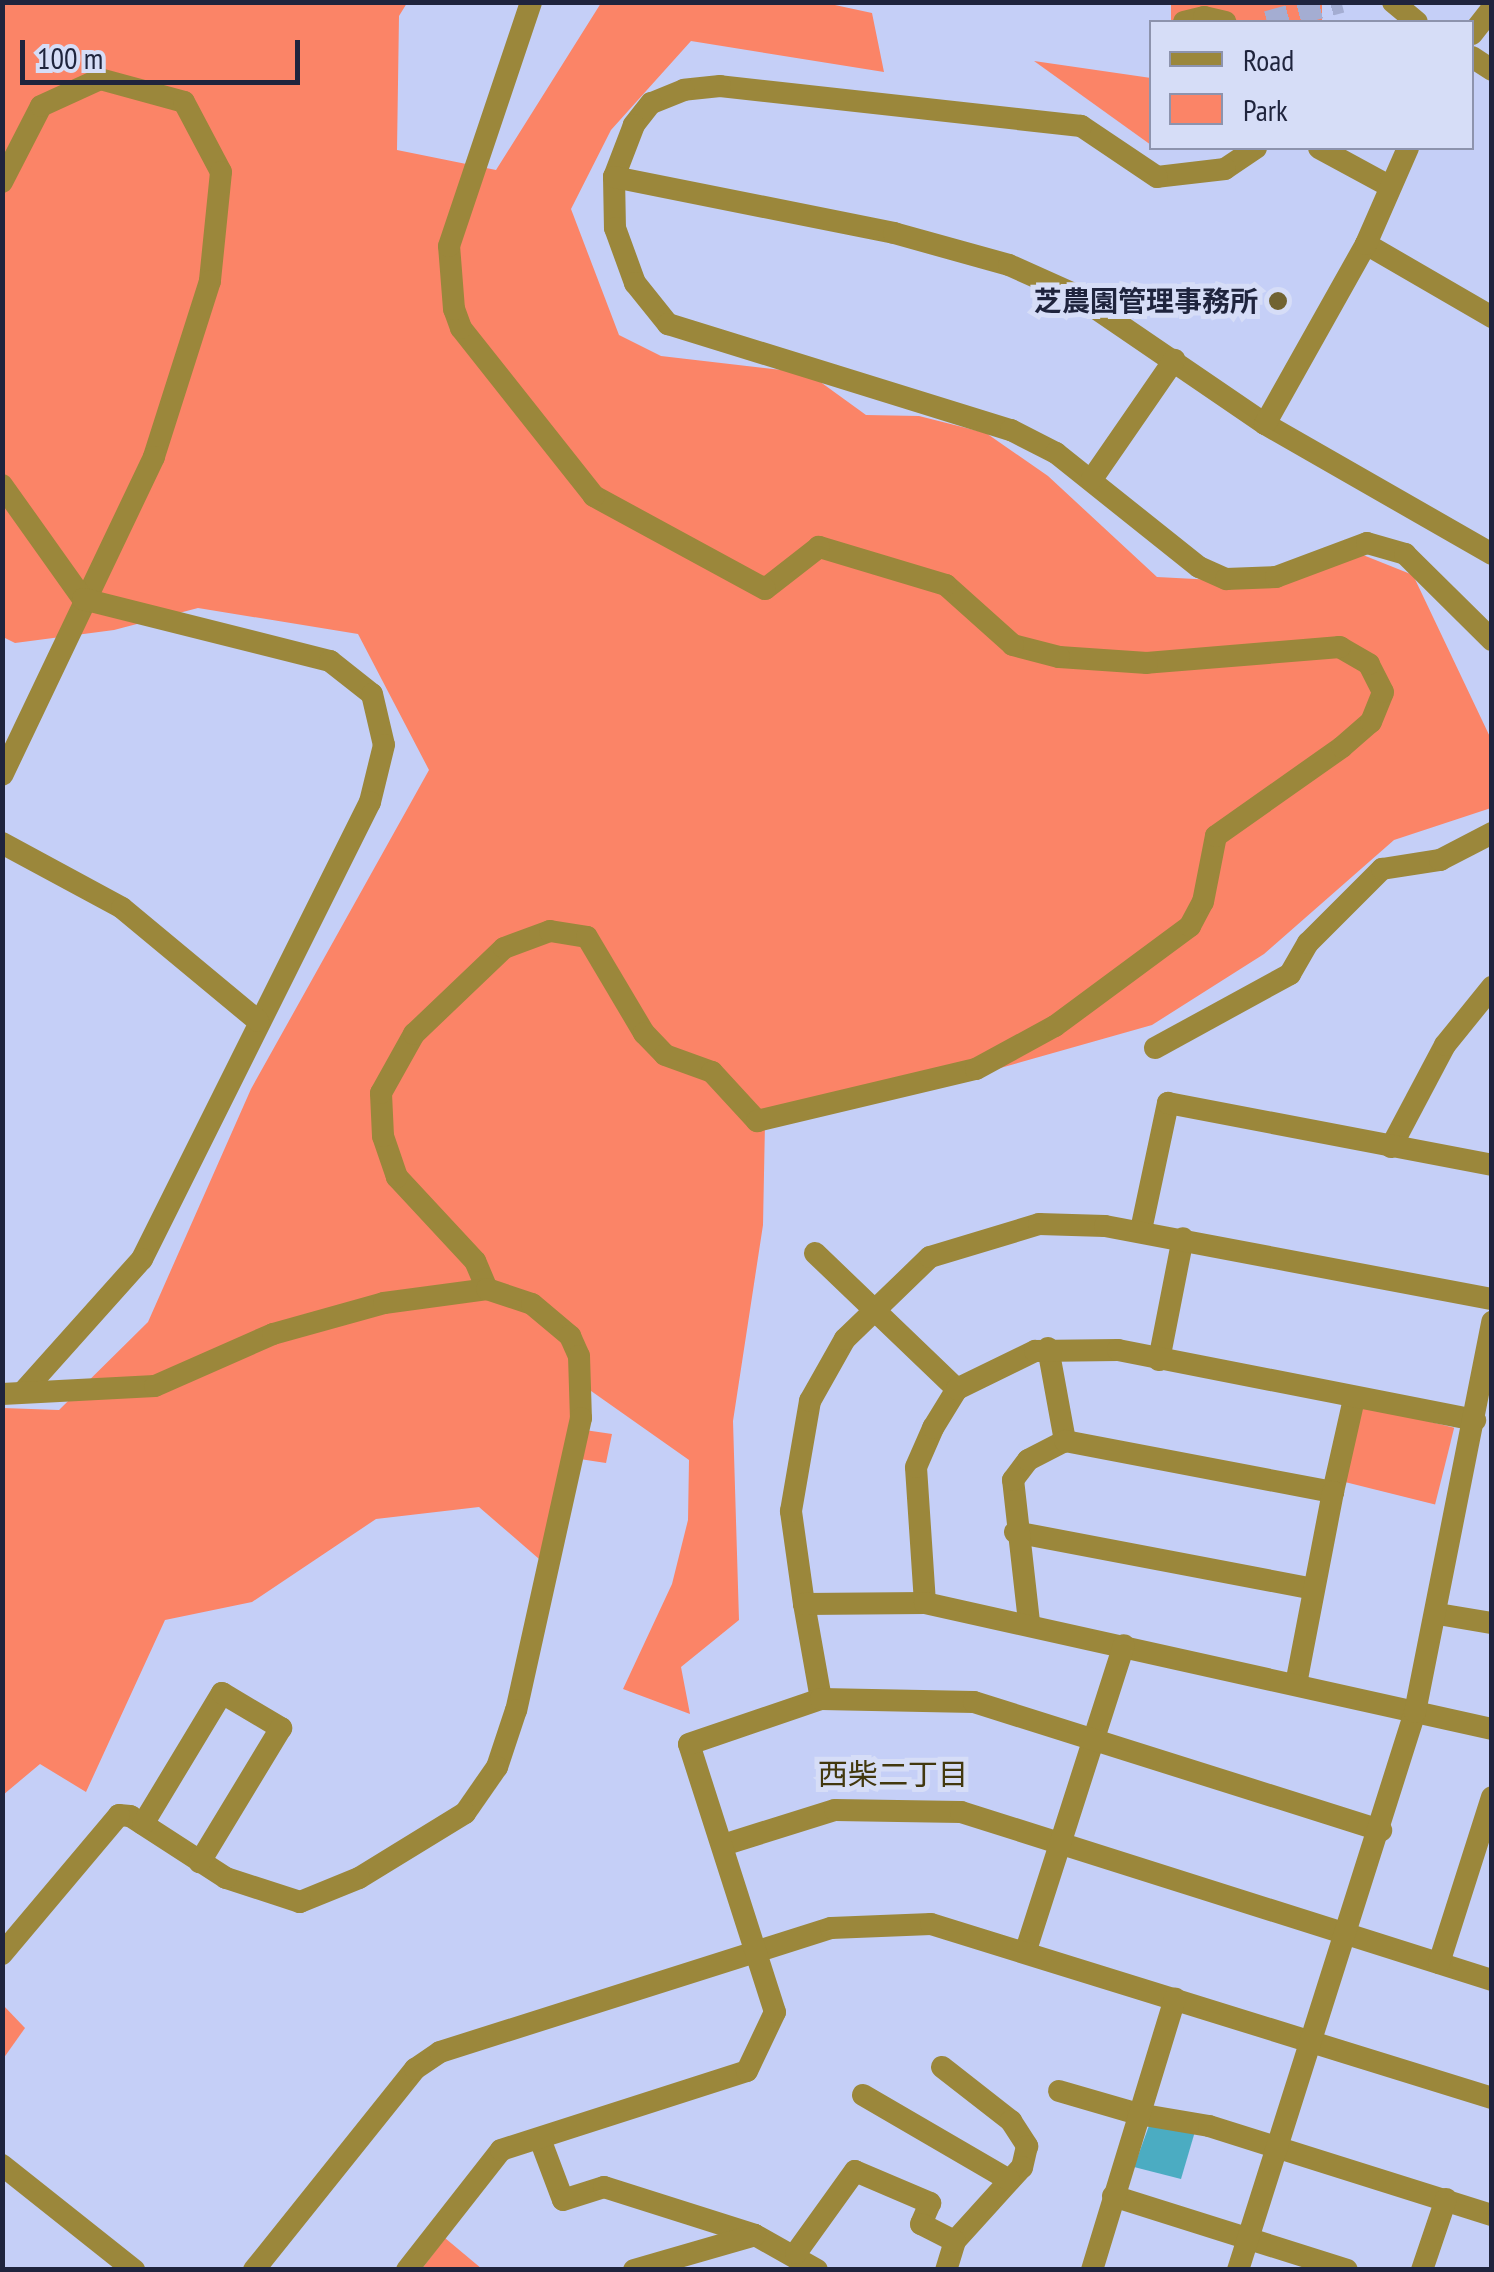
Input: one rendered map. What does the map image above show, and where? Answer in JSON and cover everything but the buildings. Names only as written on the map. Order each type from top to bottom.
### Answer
[{"type":"street","points":[[487,1289],[474,1262],[398,1178],[383,1136],[380,1093],[414,1034],[504,948],[550,931],[587,937],[644,1033],[665,1055],[712,1072],[757,1122],[976,1069],[1054,1026],[1190,926],[1203,902],[1216,836],[1371,722],[1383,692],[1369,664],[1340,647],[1147,663],[1059,658],[1013,645],[946,586],[820,547],[765,589],[594,496],[461,328],[454,310],[448,246],[532,2]]},
{"type":"street","points":[[1392,2],[1414,20]]},
{"type":"street","points":[[1474,31],[1492,8]]},
{"type":"street","points":[[1192,20],[1217,20]]},
{"type":"street","points":[[2,182],[41,106],[100,78],[184,102],[221,172],[210,281],[159,440],[2,775]]},
{"type":"street","points":[[1253,150],[1225,168],[1157,178],[1081,126],[720,86],[651,103],[634,125],[614,176],[623,257],[668,324],[1011,430],[1092,479],[1200,567],[1226,578],[1276,577],[1366,543],[1405,554],[1492,640]]},
{"type":"street","points":[[1324,150],[1388,186]]},
{"type":"street","points":[[1265,424],[1366,244],[1407,150]]},
{"type":"street","points":[[614,176],[894,232],[1009,265],[1076,295],[1265,424],[1492,554]]},
{"type":"street","points":[[1366,244],[1492,317]]},
{"type":"street","points":[[1092,479],[1174,360]]},
{"type":"street","points":[[2,484],[83,599],[330,661],[372,694],[384,745],[370,802],[142,1259],[13,1393]]},
{"type":"street","points":[[1155,1048],[1290,974],[1308,943],[1382,869],[1440,860],[1491,834]]},
{"type":"street","points":[[2,843],[122,908],[258,1021]]},
{"type":"street","points":[[1391,1148],[1445,1045],[1492,988]]},
{"type":"street","points":[[1141,1230],[1168,1103],[1492,1165]]},
{"type":"street","points":[[821,1699],[791,1511],[801,1429],[845,1340],[872,1309],[930,1256],[983,1237],[1038,1224],[1141,1230],[1492,1299]]},
{"type":"street","points":[[1159,1360],[1183,1238]]},
{"type":"street","points":[[816,1253],[957,1389]]},
{"type":"street","points":[[2,1954],[118,1815],[143,1824],[200,1862],[261,1894],[300,1902],[359,1878],[465,1812],[496,1767],[516,1710],[581,1418],[578,1356],[570,1336],[532,1304],[487,1289],[384,1302],[274,1334],[155,1386],[13,1393]]},
{"type":"street","points":[[1238,2270],[1314,2044],[1415,1712],[1438,1614],[1492,1322]]},
{"type":"street","points":[[925,1603],[916,1466],[957,1389],[1048,1348],[1078,1346],[1475,1420]]},
{"type":"street","points":[[1048,1348],[1065,1441]]},
{"type":"street","points":[[1296,1684],[1354,1399]]},
{"type":"street","points":[[1030,1622],[1015,1532],[1013,1480],[1028,1460],[1065,1441],[1333,1492]]},
{"type":"street","points":[[1015,1532],[1313,1588]]},
{"type":"street","points":[[804,1604],[925,1603],[1030,1622],[1492,1729]]},
{"type":"street","points":[[1438,1614],[1492,1624]]},
{"type":"street","points":[[1026,1950],[1124,1645]]},
{"type":"street","points":[[143,1824],[215,1689],[281,1728],[200,1862]]},
{"type":"street","points":[[407,2270],[501,2150],[747,2071],[775,2012],[689,1744],[821,1699],[974,1702],[1381,1830]]},
{"type":"street","points":[[1439,1962],[1492,1797]]},
{"type":"street","points":[[723,1846],[835,1810],[961,1812],[1492,1980]]},
{"type":"street","points":[[254,2270],[415,2069],[440,2052],[831,1928],[930,1924],[1026,1950],[1492,2098]]},
{"type":"street","points":[[1092,2270],[1176,1998]]},
{"type":"street","points":[[942,2067],[1011,2122],[1027,2146],[1022,2167],[954,2241],[946,2270]]},
{"type":"street","points":[[1059,2092],[1138,2114],[1209,2126],[1492,2215]]},
{"type":"street","points":[[863,2096],[1009,2180]]},
{"type":"street","points":[[540,2138],[563,2200],[604,2186],[756,2235],[796,2253],[817,2270]]},
{"type":"street","points":[[4,2169],[107,2262],[134,2270]]},
{"type":"street","points":[[796,2253],[855,2171],[930,2203],[922,2224],[954,2241]]},
{"type":"street","points":[[1113,2196],[1347,2270]]},
{"type":"street","points":[[1422,2270],[1446,2199]]},
{"type":"street","points":[[634,2270],[756,2235]]},
{"type":"green space","points":[[821,2],[872,13],[884,72],[691,41],[611,130],[571,209],[619,335],[661,356],[808,373],[866,415],[919,416],[986,433],[1048,476],[1157,577],[1253,582],[1353,551],[1413,575],[1491,739],[1491,808],[1394,840],[1264,954],[1152,1025],[891,1099],[765,1123],[763,1225],[733,1421],[739,1620],[681,1667],[690,1714],[623,1689],[672,1584],[688,1520],[689,1460],[584,1386],[578,1429],[612,1434],[606,1463],[573,1458],[546,1565],[479,1507],[376,1519],[252,1602],[165,1620],[86,1792],[40,1764],[3,1795],[3,1408],[59,1410],[148,1322],[251,1089],[429,770],[358,634],[198,608],[114,630],[15,643],[3,637],[3,3],[407,3],[399,16],[397,150],[496,170],[601,3]]},
{"type":"green space","points":[[1171,3],[1322,3],[1322,20],[1171,20]]},
{"type":"green space","points":[[1034,61],[1149,78],[1149,144]]},
{"type":"green space","points":[[1363,1405],[1454,1428],[1435,1504],[1344,1482]]},
{"type":"green space","points":[[3,2005],[25,2028],[3,2059]]},
{"type":"green space","points":[[445,2238],[482,2269],[421,2270]]},
{"type":"shaded area","points":[[1150,2123],[1196,2128],[1181,2179],[1134,2167]]},
{"type":"tunnel","points":[[1274,20],[1341,2]]},
{"type":"place","name":"芝農園管理事務所","points":[[1278,301]]},
{"type":"district","name":"西柴二丁目","points":[[893,1774]]}]
